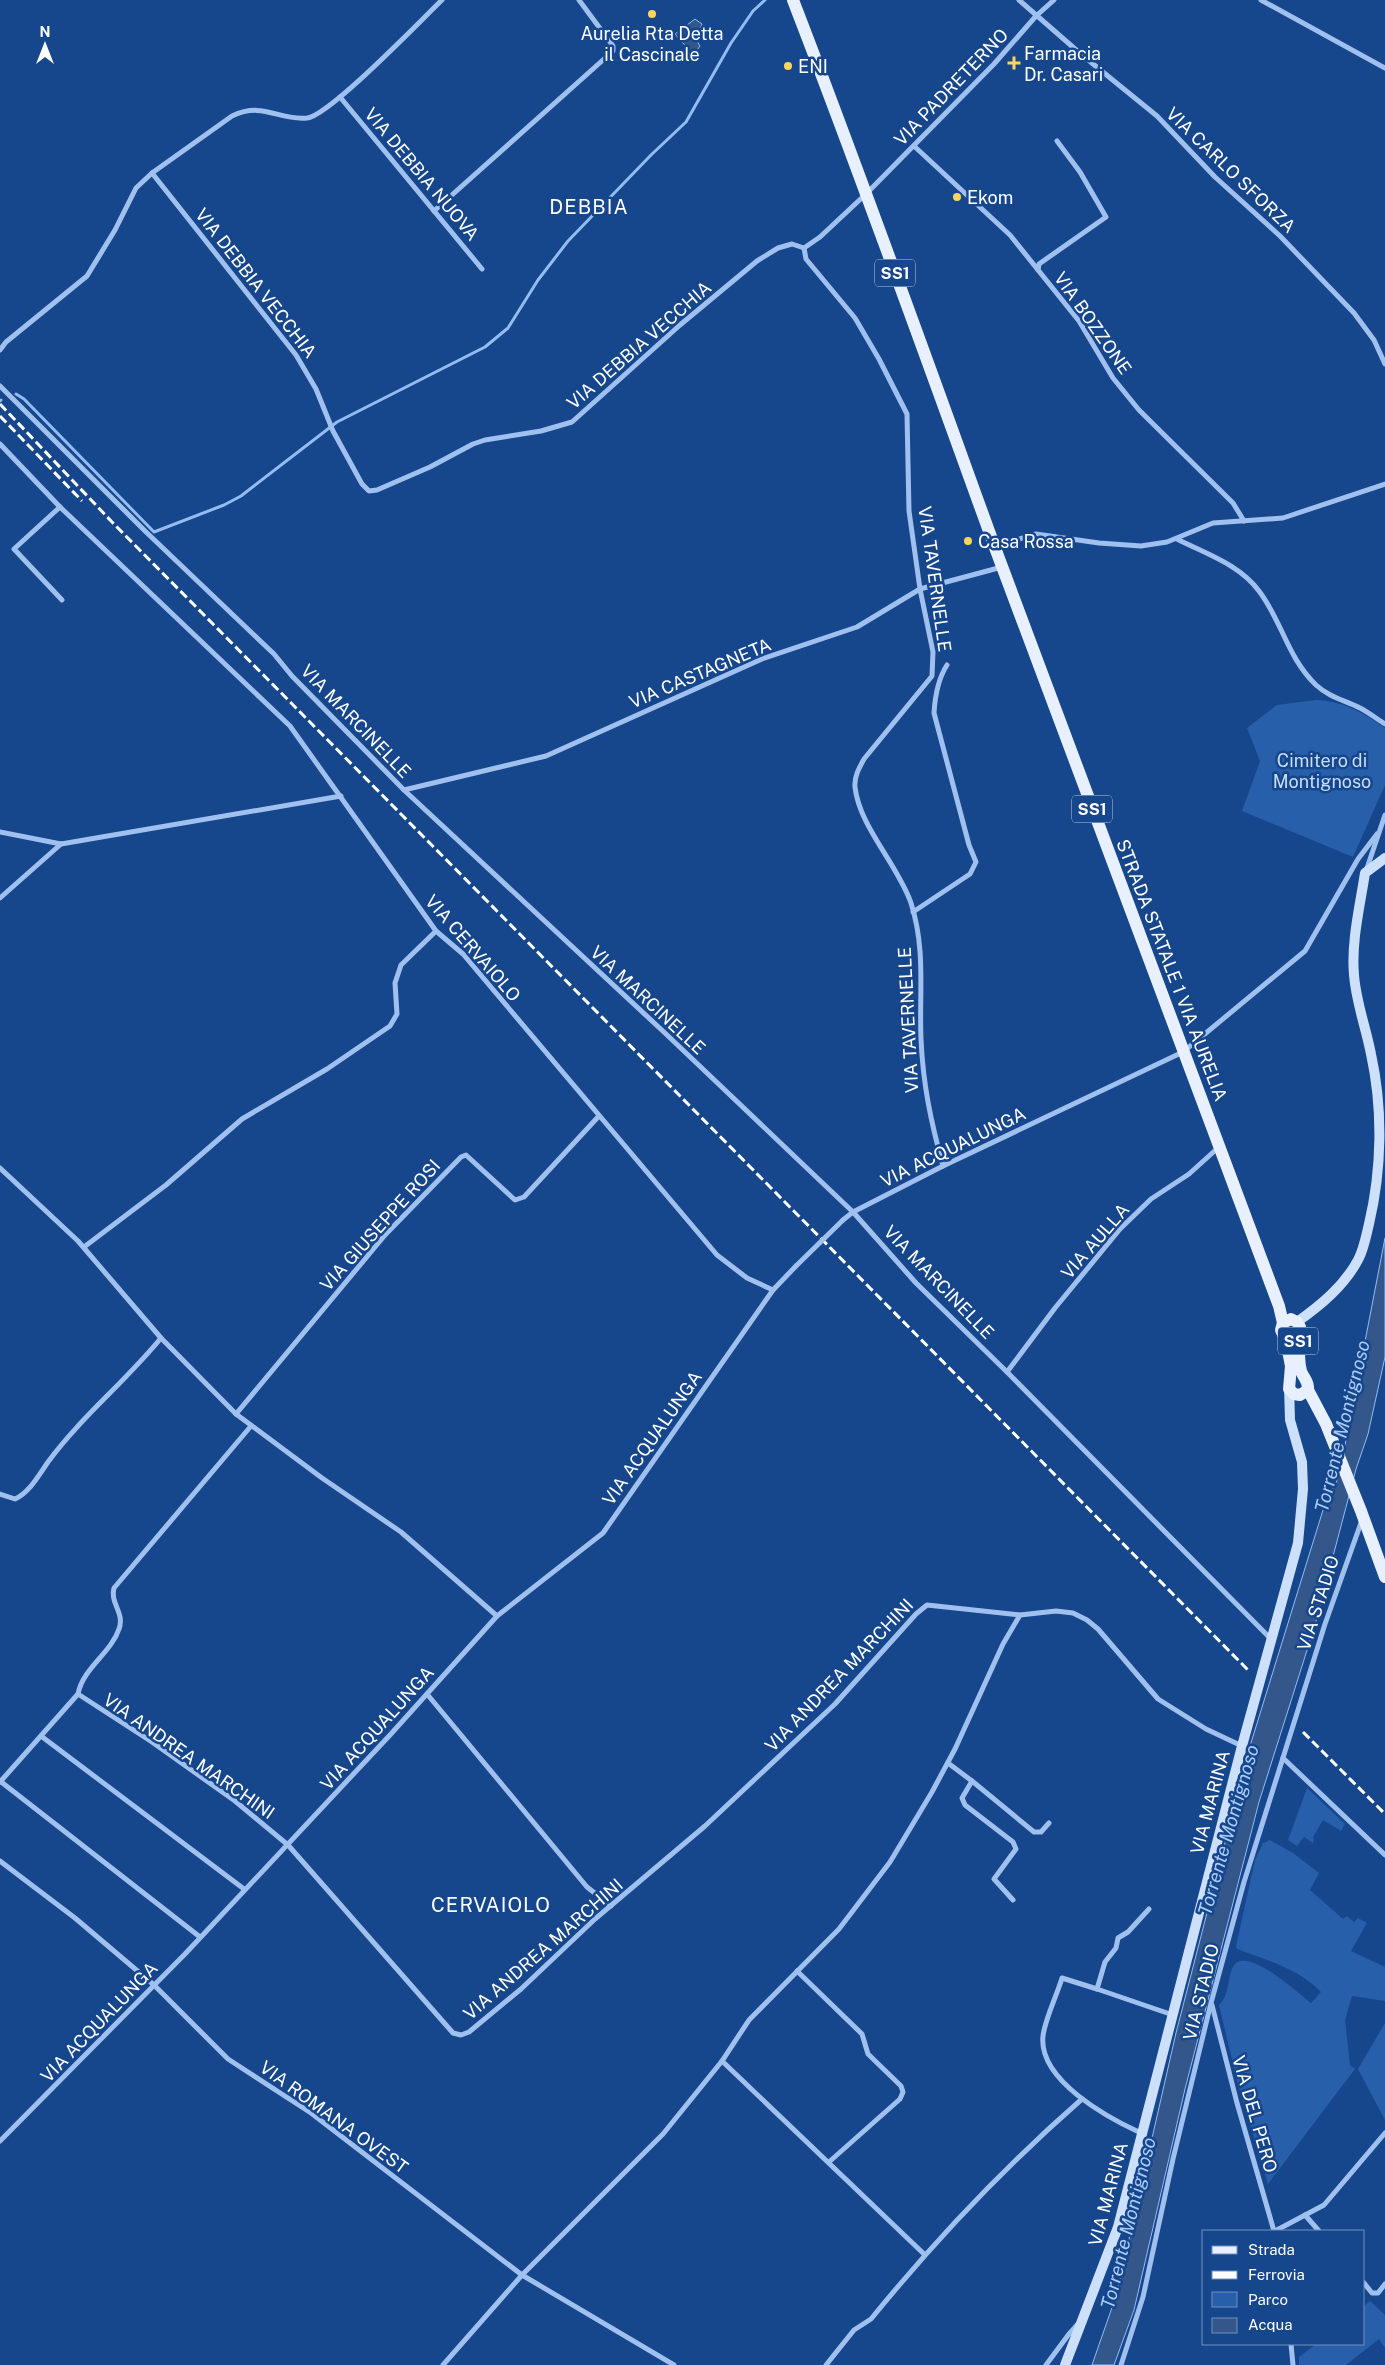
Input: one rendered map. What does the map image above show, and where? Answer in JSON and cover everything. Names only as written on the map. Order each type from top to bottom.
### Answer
[{"type":"main road","name":"STRADA STATALE 1 VIA AURELIA","points":[[793,0],[867,193],[994,546],[1183,1052],[1221,1145],[1279,1306],[1290,1322],[1281,1330],[1286,1340],[1297,1391]]},
{"type":"main road","points":[[1298,1337],[1324,1301],[1342,1284],[1360,1258],[1372,1212],[1379,1143],[1377,1093],[1372,1055],[1354,976],[1355,948],[1365,873],[1385,858]]},
{"type":"main road","points":[[1290,1322],[1324,1301]]},
{"type":"main road","name":"SS1","points":[[1290,1322],[1300,1327],[1298,1337],[1302,1372],[1308,1383],[1297,1391]]},
{"type":"main road","points":[[1297,1391],[1317,1406],[1362,1514],[1385,1577]]},
{"type":"main road","name":"VIA MARINA","points":[[1065,2365],[1118,2227],[1242,1746],[1298,1543],[1303,1489],[1302,1462],[1290,1416],[1297,1391]]},
{"type":"street","points":[[0,350],[6,342],[87,276],[115,230],[136,188],[152,173],[232,116],[244,111],[260,110],[308,118],[316,115],[340,98],[442,0]]},
{"type":"street","points":[[434,211],[613,51],[613,46],[580,0]]},
{"type":"street","name":"VIA CARLO SFORZA","points":[[1019,0],[1158,116],[1215,177],[1280,236],[1354,312],[1374,340],[1385,364]]},
{"type":"street","name":"VIA PADRETERNO","points":[[867,193],[994,64],[1036,16],[1054,0]]},
{"type":"street","points":[[1261,0],[1385,68]]},
{"type":"street","name":"VIA DEBBIA NUOVA","points":[[340,98],[482,269]]},
{"type":"street","points":[[1038,270],[1039,264],[1106,217],[1080,172],[1057,140]]},
{"type":"street","name":"VIA BOZZONE","points":[[914,146],[1010,235],[1079,321],[1113,378],[1139,410],[1233,503],[1244,521]]},
{"type":"street","name":"VIA DEBBIA VECCHIA","points":[[152,173],[296,355],[316,389],[333,431],[362,484],[369,491],[377,490],[430,467],[484,440],[559,427],[572,422],[680,324],[757,261],[778,248],[792,244],[804,248]]},
{"type":"street","points":[[804,248],[820,237],[867,193]]},
{"type":"street","name":"VIA TAVERNELLE","points":[[804,248],[806,259],[855,318],[879,359],[907,414],[910,511],[920,589],[932,652],[932,676],[864,759],[857,771],[855,787],[863,814],[898,875],[913,912],[922,955],[920,1039],[926,1101],[943,1166]]},
{"type":"street","name":"VIA MARCINELLE","points":[[0,386],[138,524],[274,654],[292,676],[404,790],[666,1034],[853,1212],[916,1283],[1272,1639]]},
{"type":"street","name":"VIA CERVAIOLO","points":[[0,444],[60,507],[278,714],[299,737],[436,932],[462,954],[717,1256],[747,1278],[773,1290]]},
{"type":"street","points":[[994,546],[1036,534],[1099,544],[1141,546],[1176,539],[1188,532],[1213,523],[1283,518],[1385,484]]},
{"type":"street","points":[[60,507],[14,549],[62,600]]},
{"type":"street","points":[[1176,539],[1221,559],[1243,576],[1259,591],[1297,663],[1315,684],[1326,694],[1358,707],[1385,724]]},
{"type":"street","name":"VIA CASTAGNETA","points":[[404,790],[546,756],[762,659],[857,627],[920,589],[1002,566]]},
{"type":"street","points":[[913,912],[970,874],[976,862],[969,845],[934,713],[941,674],[947,665]]},
{"type":"street","points":[[0,832],[61,844],[341,796]]},
{"type":"street","points":[[1365,873],[1385,815]]},
{"type":"street","name":"VIA ACQUALUNGA","points":[[0,2141],[154,1986],[244,1889],[288,1845],[497,1616],[603,1533],[773,1290],[843,1220],[853,1212],[943,1166],[1183,1052],[1305,951],[1358,860],[1377,834]]},
{"type":"street","points":[[0,898],[61,844]]},
{"type":"street","points":[[84,1247],[166,1185],[242,1119],[326,1069],[390,1026],[397,1014],[395,983],[397,972],[406,959],[436,932]]},
{"type":"street","name":"VIA GIUSEPPE ROSI","points":[[236,1414],[385,1234],[461,1157],[466,1155],[515,1200],[524,1197],[598,1117]]},
{"type":"street","name":"VIA AULLA","points":[[1007,1372],[1055,1308],[1120,1229],[1150,1199],[1189,1174],[1221,1145]]},
{"type":"street","points":[[0,1168],[84,1247],[161,1338],[236,1414],[401,1532],[497,1616]]},
{"type":"street","points":[[0,1494],[15,1498],[32,1484],[61,1444],[83,1419],[161,1338]]},
{"type":"street","points":[[200,1937],[0,1782],[78,1694],[85,1678],[119,1631],[121,1615],[112,1600],[114,1588],[251,1426]]},
{"type":"street","name":"VIA STADIO","points":[[1121,2365],[1143,2297],[1173,2159],[1211,2003],[1257,1838],[1362,1514]]},
{"type":"street","name":"VIA ANDREA MARCHINI","points":[[78,1694],[152,1742],[235,1801],[288,1845],[453,2034],[461,2036],[469,2032],[521,1989],[611,1906],[705,1826],[835,1704],[916,1614],[927,1605],[1020,1615]]},
{"type":"street","points":[[443,2365],[522,2275],[664,2134],[722,2061],[749,2020],[839,1929],[890,1862],[948,1763],[992,1667],[1020,1615],[1056,1611],[1072,1613],[1087,1620],[1158,1699],[1206,1729],[1242,1746]]},
{"type":"street","points":[[427,1694],[587,1887],[611,1906]]},
{"type":"street","points":[[41,1736],[244,1889]]},
{"type":"street","points":[[1282,1758],[1385,1856]]},
{"type":"street","points":[[948,1763],[1034,1832],[1041,1832],[1049,1822]]},
{"type":"street","points":[[972,1781],[962,1798],[965,1805],[1013,1842],[1016,1849],[994,1879],[1013,1900]]},
{"type":"street","name":"VIA ROMANA OVEST","points":[[0,1861],[75,1918],[154,1986],[228,2059],[310,2113],[522,2275],[674,2365]]},
{"type":"street","points":[[1097,1989],[1105,1962],[1116,1948],[1118,1938],[1128,1932],[1149,1909]]},
{"type":"street","points":[[797,1971],[862,2034],[868,2054],[902,2086],[903,2092],[900,2099],[829,2162]]},
{"type":"street","points":[[1141,2133],[1082,2099],[1062,2082],[1050,2066],[1043,2037],[1062,1978],[1173,2015]]},
{"type":"street","name":"VIA DEL PERO","points":[[1211,2003],[1239,2112],[1275,2230]]},
{"type":"street","points":[[722,2061],[924,2254]]},
{"type":"street","points":[[826,2365],[854,2330],[871,2319],[924,2254],[1026,2148],[1082,2099]]},
{"type":"street","points":[[1277,2230],[1324,2205],[1385,2132]]},
{"type":"street","points":[[1305,2215],[1318,2230]]},
{"type":"street","points":[[1365,2284],[1372,2293],[1378,2293],[1385,2284]]},
{"type":"street","points":[[1046,2365],[1069,2334],[1084,2319]]},
{"type":"street","points":[[1291,2345],[1293,2365]]},
{"type":"green space","name":"Cimitero di Montignoso","points":[[1316,700],[1344,705],[1369,717],[1385,728],[1385,785],[1353,857],[1242,811],[1260,761],[1247,728],[1277,705]]},
{"type":"green space","points":[[1307,1788],[1345,1824],[1341,1831],[1323,1820],[1313,1837],[1313,1843],[1304,1837],[1297,1846],[1288,1840]]},
{"type":"green space","points":[[1270,1840],[1293,1853],[1319,1873],[1310,1890],[1343,1919],[1347,1916],[1354,1922],[1358,1918],[1367,1923],[1351,1951],[1385,1967],[1385,2001],[1352,1996],[1345,2020],[1350,2065],[1355,2069],[1268,2184],[1239,2088],[1219,2005],[1226,1993],[1232,1969],[1238,1962],[1247,1961],[1258,1965],[1283,1980],[1311,2003],[1321,1992],[1293,1971],[1237,1949],[1236,1946],[1255,1860],[1263,1843]]},
{"type":"green space","points":[[1385,2023],[1385,2120],[1358,2069]]},
{"type":"green space","points":[[1370,2301],[1385,2315],[1385,2348],[1379,2339],[1346,2365],[1299,2365],[1299,2357],[1315,2345],[1365,2345],[1365,2305]]},
{"type":"water","points":[[695,19],[702,24],[700,30],[693,35],[700,46],[695,53],[690,51],[675,34]]},
{"type":"water","points":[[1385,1238],[1385,1357],[1368,1434],[1356,1469],[1315,1625],[1259,1802],[1185,2089],[1134,2310],[1114,2365],[1092,2365],[1116,2296],[1176,2033],[1250,1746],[1323,1510],[1339,1476]]},
{"type":"waterway","points":[[16,394],[24,399],[154,532],[224,505],[241,496],[337,422],[485,347],[508,328],[538,280],[568,241],[651,155],[686,122],[731,43],[753,11],[765,0]]},
{"type":"railway","points":[[0,404],[112,522],[1249,1671]]},
{"type":"railway","points":[[0,416],[82,501]]},
{"type":"railway","points":[[1303,1732],[1385,1814]]},
{"type":"place","name":"Aurelia Rta Detta il Cascinale","points":[[652,14]]},
{"type":"place","name":"Farmacia Dr. Casari","points":[[1014,63]]},
{"type":"place","name":"ENI","points":[[788,66]]},
{"type":"place","name":"Ekom","points":[[957,197]]},
{"type":"place","name":"Casa Rossa","points":[[968,541]]},
{"type":"district","name":"DEBBIA","points":[[589,207]]},
{"type":"district","name":"CERVAIOLO","points":[[491,1905]]},
{"type":"water label","name":"Torrente Montignoso","points":[[1342,1426]]},
{"type":"water label","name":"Torrente Montignoso","points":[[1228,1830]]},
{"type":"water label","name":"Torrente Montignoso","points":[[1128,2223]]}]
